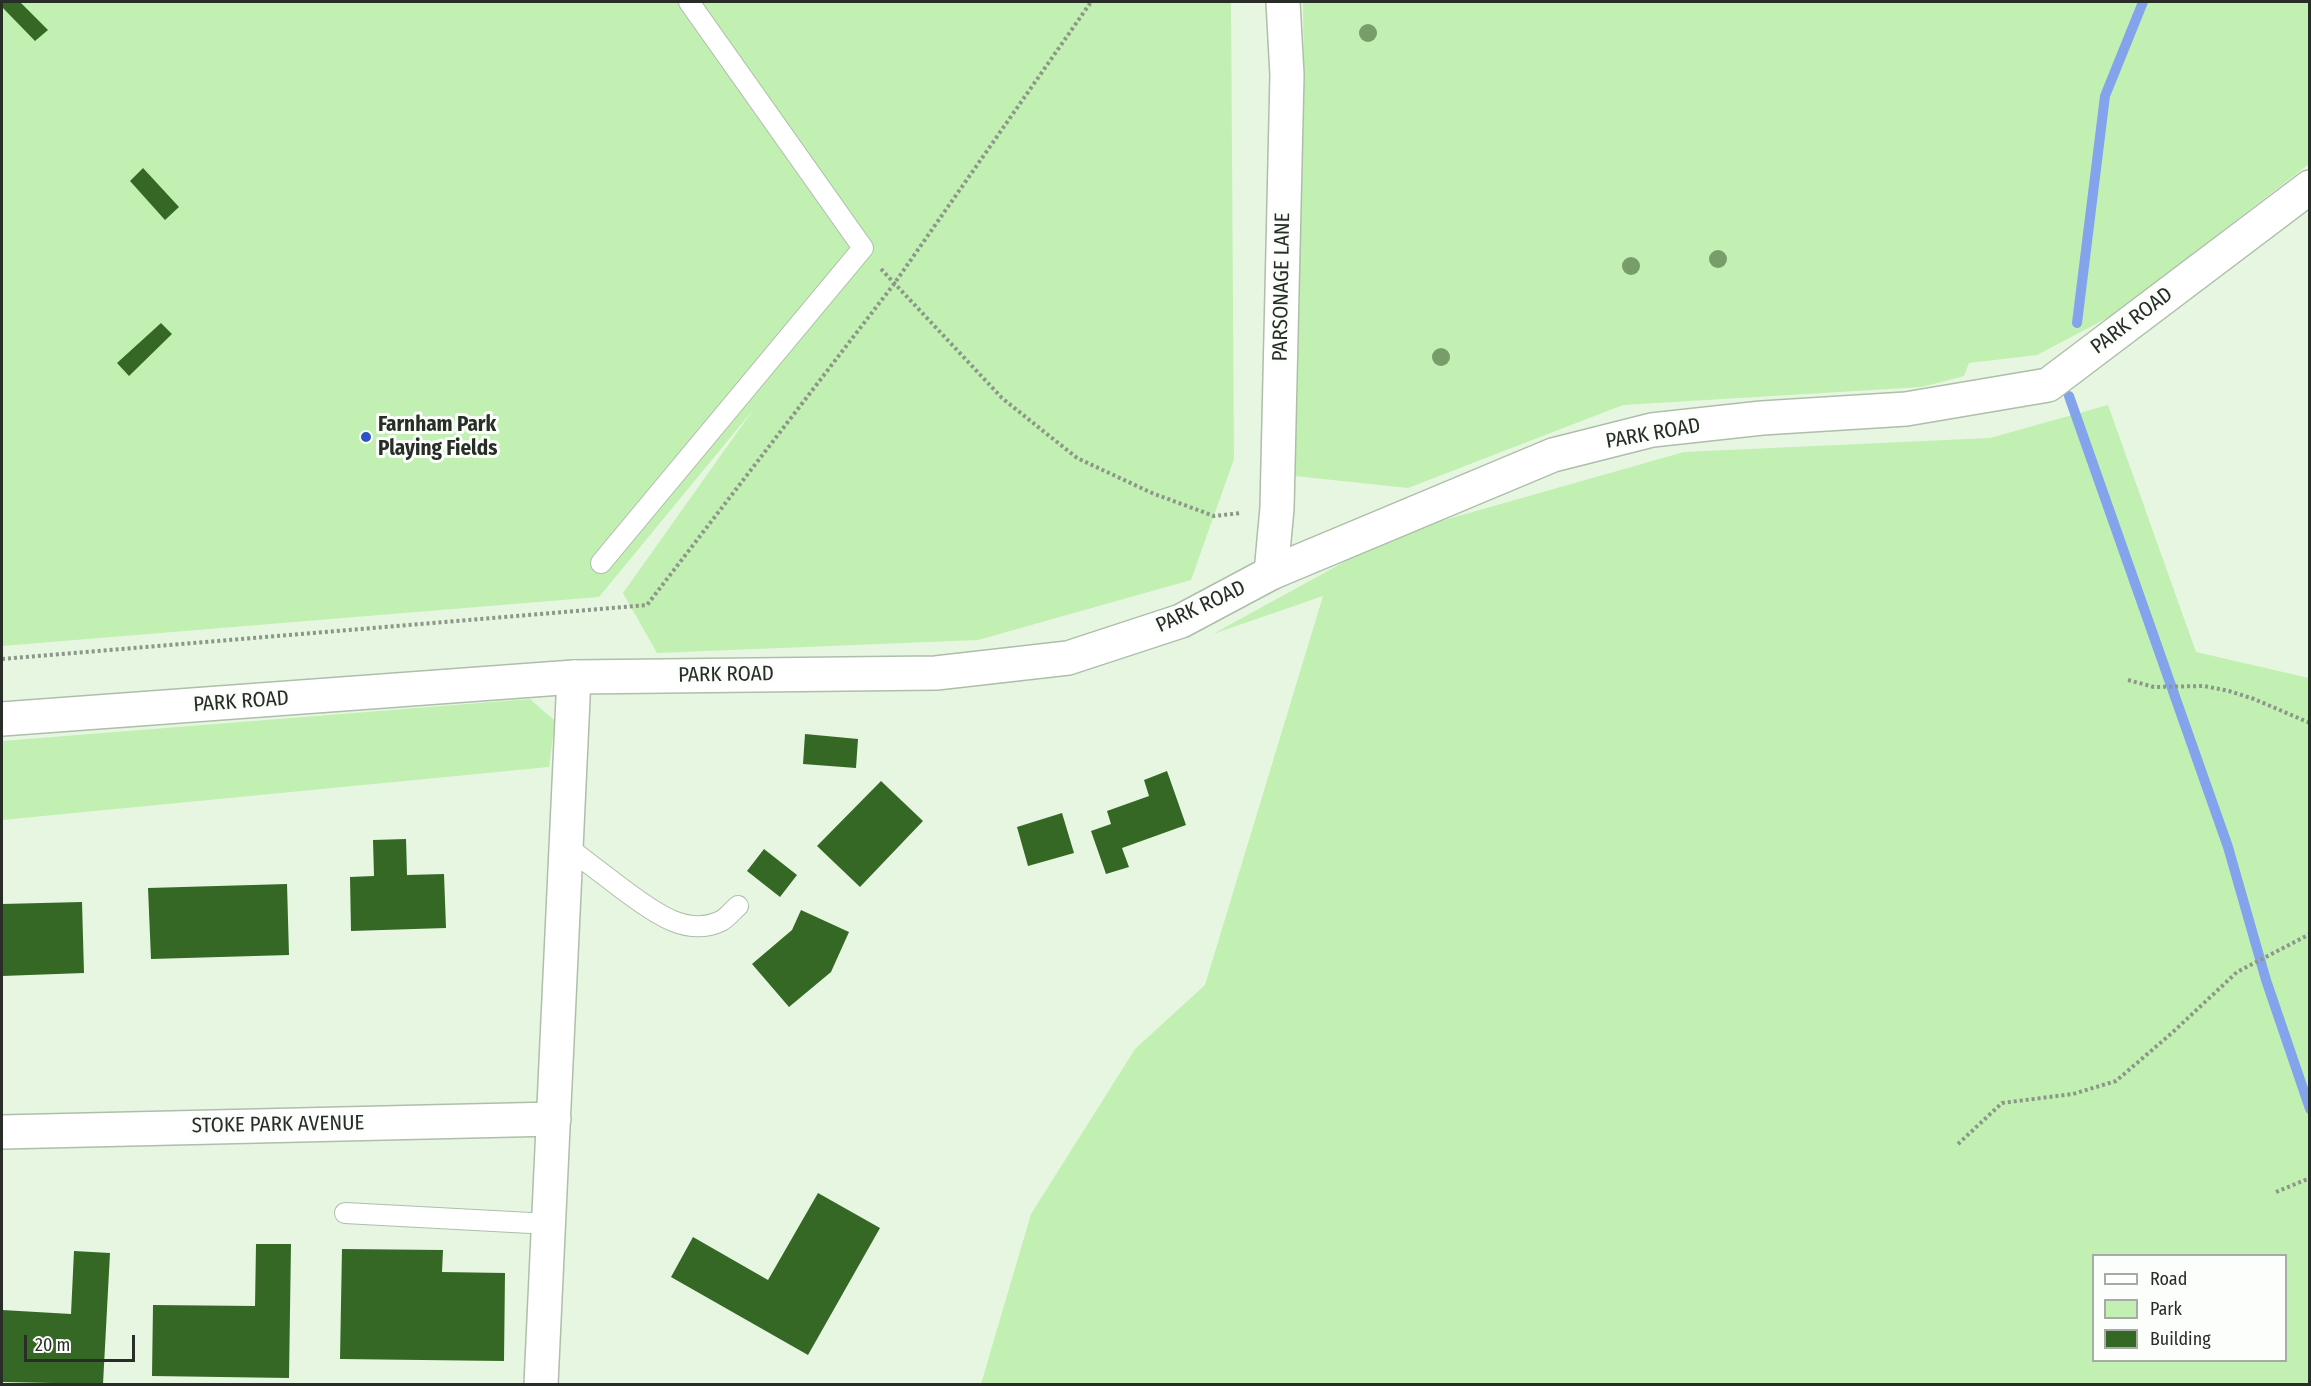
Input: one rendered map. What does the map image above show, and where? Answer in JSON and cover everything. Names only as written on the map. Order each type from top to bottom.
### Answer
[{"type":"main road","name":"PARSONAGE LANE","points":[[1271,573],[1277,508],[1287,75],[1283,2]]},
{"type":"main road","name":"PARK ROAD","points":[[2,719],[574,677],[936,673],[1068,658],[1182,621],[1271,573],[1553,455],[1652,430],[1762,418],[1906,409],[2048,385],[2310,187]]},
{"type":"main road","points":[[542,1384],[574,677]]},
{"type":"main road","name":"STOKE PARK AVENUE","points":[[2,1132],[554,1119]]},
{"type":"lane","points":[[601,563],[863,248],[689,2]]},
{"type":"lane","points":[[566,846],[658,915],[685,924],[708,925],[722,920],[738,906]]},
{"type":"lane","points":[[345,1213],[549,1224]]},
{"type":"path","points":[[2,659],[647,604],[894,284],[1091,2]]},
{"type":"path","points":[[863,248],[1002,398],[1077,458],[1152,493],[1214,516],[1277,508]]},
{"type":"path","points":[[2128,680],[2154,687],[2197,686],[2229,691],[2310,723]]},
{"type":"path","points":[[1958,1144],[2002,1103],[2073,1094],[2116,1081],[2237,972],[2310,934]]},
{"type":"path","points":[[2276,1191],[2310,1178]]},
{"type":"green space","name":"Farnham Park Playing Fields","points":[[2,2],[1231,2],[1234,459],[1191,580],[978,640],[657,653],[623,593],[753,410],[599,597],[2,646]]},
{"type":"green space","points":[[1303,2],[2309,2],[2309,164],[2113,315],[2037,355],[1969,363],[1964,376],[1922,387],[1623,405],[1408,488],[1295,476],[1304,92]]},
{"type":"green space","points":[[2108,405],[2196,652],[2309,678],[2309,1384],[981,1384],[1031,1214],[1135,1049],[1205,985],[1323,596],[1213,634],[1395,534],[1684,452],[1990,438]]},
{"type":"green space","points":[[530,699],[555,721],[549,767],[2,820],[2,741]]},
{"type":"building","points":[[2,2],[20,2],[48,30],[35,41],[2,7]]},
{"type":"building","points":[[143,168],[179,207],[165,220],[130,181]]},
{"type":"building","points":[[161,323],[172,334],[129,376],[117,363]]},
{"type":"building","points":[[805,734],[858,739],[856,768],[803,764]]},
{"type":"building","points":[[1167,771],[1186,825],[1122,848],[1129,867],[1106,874],[1091,831],[1111,824],[1107,811],[1149,796],[1144,780]]},
{"type":"building","points":[[881,781],[923,821],[860,887],[817,846]]},
{"type":"building","points":[[1062,813],[1074,853],[1028,866],[1017,827]]},
{"type":"building","points":[[406,839],[407,875],[444,874],[446,928],[351,931],[350,877],[374,876],[373,840]]},
{"type":"building","points":[[764,849],[797,875],[780,897],[747,871]]},
{"type":"building","points":[[287,884],[289,955],[151,959],[148,888]]},
{"type":"building","points":[[82,902],[84,973],[2,976],[2,904]]},
{"type":"building","points":[[801,910],[849,932],[831,972],[789,1007],[752,964],[792,930]]},
{"type":"building","points":[[818,1193],[880,1228],[808,1355],[671,1277],[693,1237],[768,1280]]},
{"type":"building","points":[[256,1244],[291,1244],[289,1378],[152,1376],[153,1305],[255,1306]]},
{"type":"building","points":[[342,1249],[443,1250],[442,1272],[505,1273],[504,1361],[340,1359]]},
{"type":"building","points":[[74,1251],[110,1253],[103,1384],[2,1382],[2,1310],[71,1314]]},
{"type":"waterway","points":[[2077,323],[2105,96],[2143,2]]},
{"type":"waterway","points":[[2069,396],[2228,847],[2266,980],[2310,1109]]},
{"type":"place","name":"Farnham Park Playing Fields","points":[[366,437]]}]
